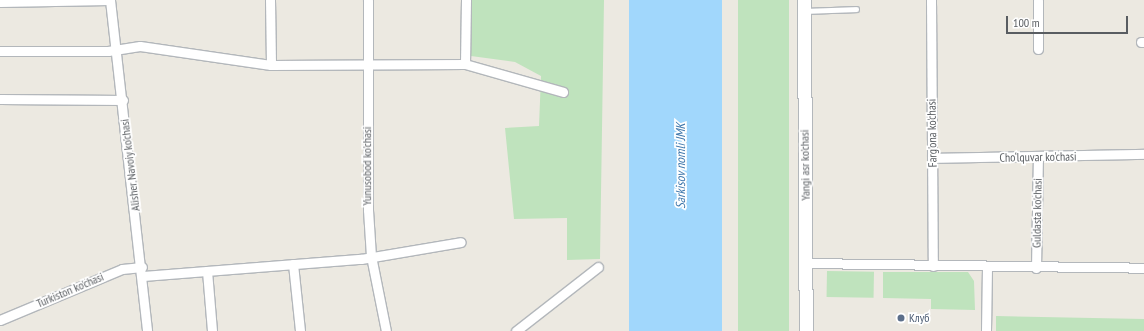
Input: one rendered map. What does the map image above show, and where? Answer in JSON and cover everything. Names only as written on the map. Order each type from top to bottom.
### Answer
[{"type":"street","points":[[0,2],[110,0]]},
{"type":"street","name":"Alisher Navoiy ko'chasi","points":[[110,0],[123,100],[147,331]]},
{"type":"street","points":[[270,0],[271,64]]},
{"type":"street","name":"Yunusobod ko'chasi","points":[[368,0],[368,210],[372,256],[386,331]]},
{"type":"street","points":[[465,64],[466,0]]},
{"type":"street","name":"Farg'ona ko'chasi","points":[[931,0],[933,266]]},
{"type":"street","points":[[1038,0],[1038,49]]},
{"type":"street","name":"Yangi asr ko'chasi","points":[[804,6],[806,331]]},
{"type":"street","points":[[0,51],[117,50],[140,46],[271,64],[367,66],[465,64],[563,92]]},
{"type":"street","points":[[0,99],[123,100]]},
{"type":"street","name":"Cho‘lquvar ko'chasi","points":[[932,158],[1144,154]]},
{"type":"street","name":"Guldasta ko'chasi","points":[[1036,268],[1038,157]]},
{"type":"street","name":"Turkiston ko'chasi","points":[[0,320],[122,269],[142,272],[207,271],[372,256],[460,242]]},
{"type":"street","points":[[806,263],[987,268],[1144,268]]},
{"type":"street","points":[[293,264],[300,331]]},
{"type":"street","points":[[516,331],[598,267]]},
{"type":"street","points":[[986,331],[987,268]]},
{"type":"street","points":[[207,271],[212,331]]},
{"type":"lane","points":[[804,6],[856,9]]},
{"type":"green space","points":[[471,0],[604,0],[600,259],[567,260],[567,218],[514,219],[505,128],[539,126],[541,76],[515,62],[471,56]]},
{"type":"green space","points":[[738,0],[789,0],[789,331],[738,331]]},
{"type":"green space","points":[[827,271],[874,272],[874,298],[827,297]]},
{"type":"green space","points":[[883,272],[968,272],[974,281],[975,310],[931,309],[931,299],[883,298]]},
{"type":"green space","points":[[996,316],[1144,319],[1144,331],[996,331]]},
{"type":"water","name":"Sarkisov nomli JMK","points":[[629,0],[722,0],[722,331],[629,331]]},
{"type":"place","name":"Клуб","points":[[901,318]]}]
